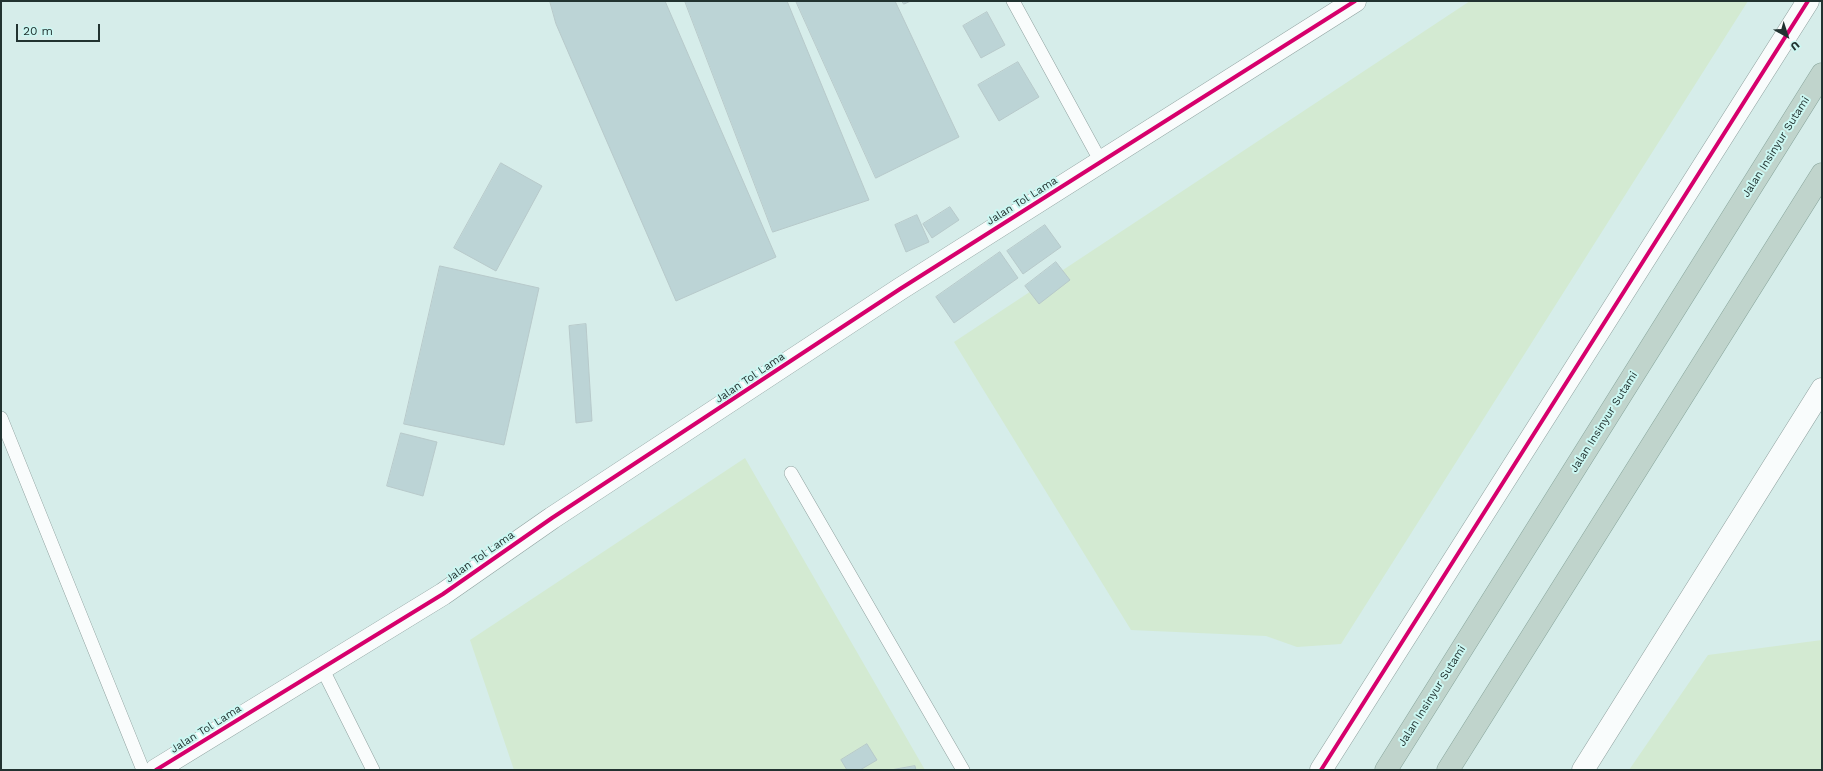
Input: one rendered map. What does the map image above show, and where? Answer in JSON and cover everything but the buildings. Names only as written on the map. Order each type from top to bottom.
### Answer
[{"type":"highway","name":"Jalan Insinyur Sutami","points":[[1386,770],[1822,74]]},
{"type":"highway","points":[[1448,770],[1822,174]]},
{"type":"street","name":"Jalan Tol Lama","points":[[156,770],[442,594],[552,518],[900,289],[1355,1]]},
{"type":"street","points":[[1321,770],[1808,1]]},
{"type":"street","points":[[1583,770],[1822,389]]},
{"type":"lane","points":[[1013,1],[1101,162]]},
{"type":"lane","points":[[1,418],[143,770]]},
{"type":"lane","points":[[791,473],[963,770]]},
{"type":"lane","points":[[322,668],[373,770]]},
{"type":"green space","points":[[1470,1],[1748,1],[1341,644],[1297,647],[1266,636],[1131,630],[954,342]]},
{"type":"green space","points":[[745,458],[925,770],[514,770],[470,640]]},
{"type":"green space","points":[[1822,640],[1822,770],[1629,770],[1708,655]]},
{"type":"cycle path","points":[[156,770],[443,594],[552,518],[900,289],[1355,1]]},
{"type":"cycle path","points":[[1321,770],[1808,1]]}]
